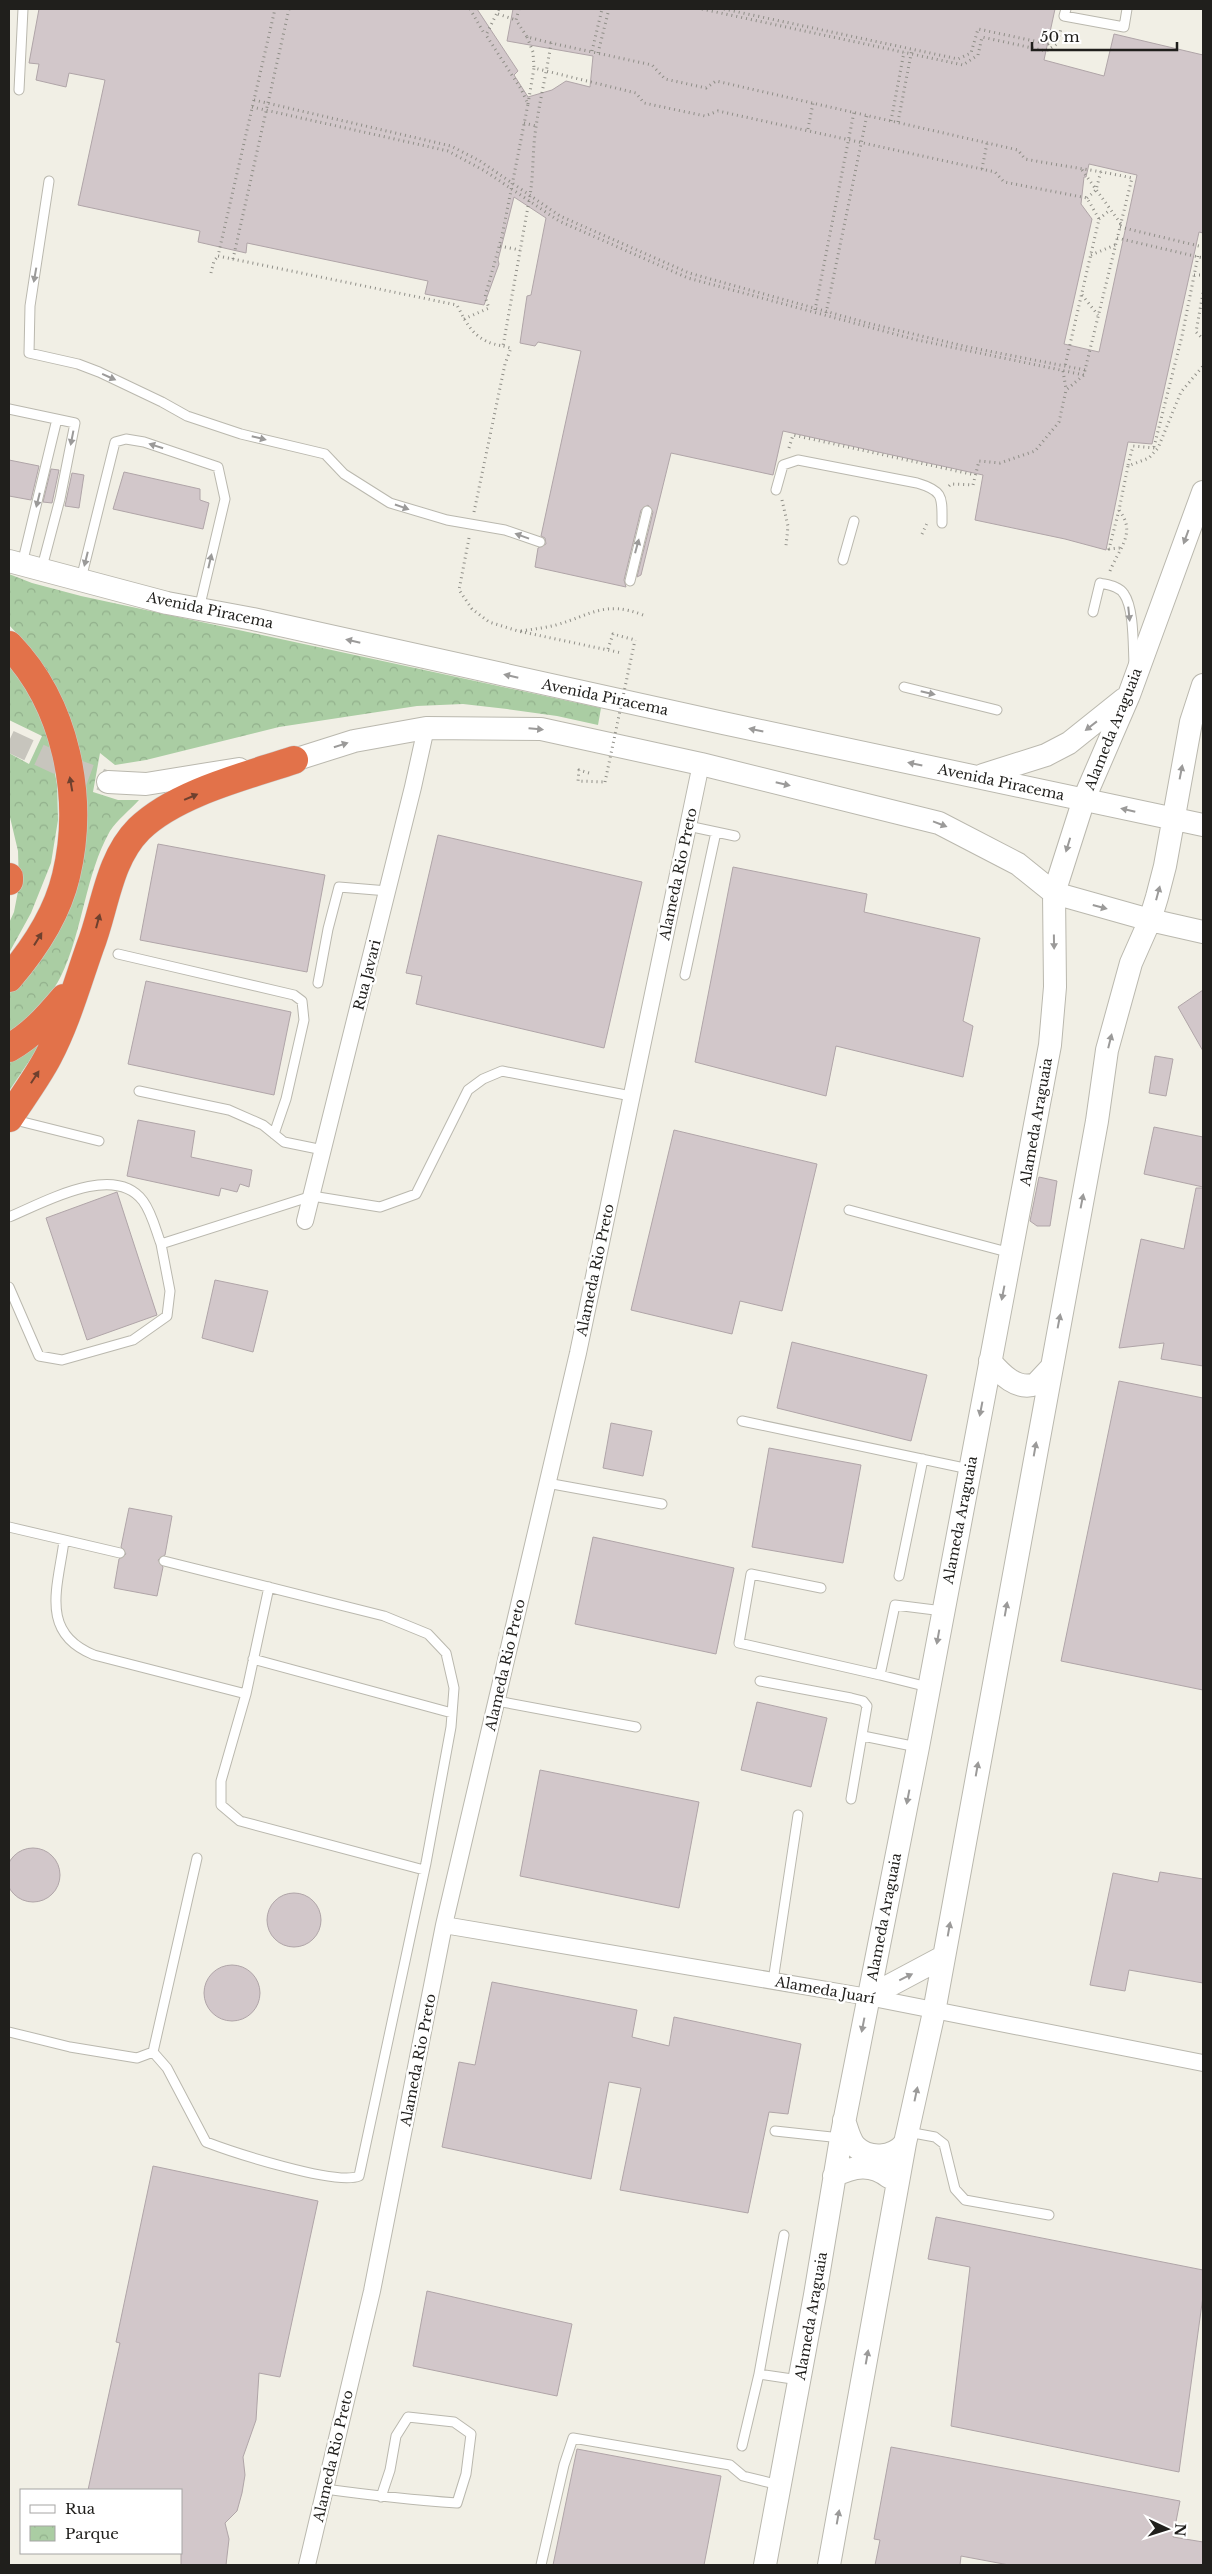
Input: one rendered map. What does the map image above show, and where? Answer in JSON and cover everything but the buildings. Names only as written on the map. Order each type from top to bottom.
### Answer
[{"type":"highway","points":[[9,645],[36,678],[49,703],[63,737],[73,798],[71,847],[66,876],[56,907],[40,936],[9,978]]},
{"type":"highway","points":[[9,1118],[48,1058],[94,938],[111,878],[124,850],[138,830],[176,804],[244,777],[294,760]]},
{"type":"highway","points":[[9,1048],[24,1040],[39,1027],[77,984]]},
{"type":"street","name":"Alameda Araguaia","points":[[765,2565],[842,2129],[918,1747],[1050,1045],[1055,987],[1054,893],[1084,799],[1132,685],[1203,500]]},
{"type":"street","name":"Avenida Piracema","points":[[24,566],[199,609],[980,776],[1172,820],[1203,825]]},
{"type":"street","points":[[980,776],[1046,755],[1069,743],[1132,685]]},
{"type":"street","points":[[829,2565],[906,2137],[934,2012],[1050,1369],[1097,1121],[1107,1050],[1131,963],[1150,920],[1165,866],[1191,722],[1203,685]]},
{"type":"street","points":[[108,782],[146,784],[294,760],[354,741],[426,728],[541,729],[701,764],[939,823],[1018,864],[1054,893],[1150,920],[1203,932]]},
{"type":"street","name":"Rua Javari","points":[[305,1221],[388,891],[426,728]]},
{"type":"street","name":"Alameda Rio Preto","points":[[307,2565],[372,2291],[444,1925],[578,1353],[701,764]]},
{"type":"street","points":[[990,1361],[1001,1374],[1022,1385],[1036,1384],[1050,1369]]},
{"type":"street","name":"Alameda Juarí","points":[[444,1925],[868,1997],[934,2012],[1203,2064]]},
{"type":"street","points":[[868,1997],[944,1957]]},
{"type":"street","points":[[842,2129],[856,2147],[864,2152],[883,2156],[894,2152],[906,2137]]},
{"type":"street","points":[[834,2176],[852,2168],[872,2167],[891,2178],[897,2191]]},
{"type":"lane","points":[[19,90],[23,9]]},
{"type":"lane","points":[[1065,13],[1124,27],[1127,9]]},
{"type":"lane","points":[[49,181],[30,306],[29,353],[78,364],[99,372],[187,416],[241,434],[324,454],[344,474],[390,503],[447,520],[505,530],[540,542]]},
{"type":"lane","points":[[9,409],[75,423],[60,499],[24,566]]},
{"type":"lane","points":[[24,566],[57,419]]},
{"type":"lane","points":[[80,581],[115,442],[126,439],[144,442],[218,467],[225,499],[199,609]]},
{"type":"lane","points":[[776,490],[783,465],[798,460],[917,483],[934,488],[941,496],[942,524]]},
{"type":"lane","points":[[630,582],[647,511]]},
{"type":"lane","points":[[843,560],[854,521]]},
{"type":"lane","points":[[1093,612],[1103,583],[1117,587],[1124,593],[1128,604],[1132,685]]},
{"type":"lane","points":[[904,687],[997,710]]},
{"type":"lane","points":[[688,826],[735,836]]},
{"type":"lane","points":[[685,975],[716,832]]},
{"type":"lane","points":[[318,983],[328,929],[340,887],[388,891]]},
{"type":"lane","points":[[118,954],[294,995],[302,1000],[304,1020],[286,1099],[274,1134]]},
{"type":"lane","points":[[161,1244],[312,1196],[380,1207],[416,1194],[468,1090],[483,1079],[502,1071],[631,1096]]},
{"type":"lane","points":[[139,1091],[229,1110],[263,1125],[284,1142],[323,1150]]},
{"type":"lane","points":[[9,1118],[98,1141]]},
{"type":"lane","points":[[9,1217],[76,1189],[112,1183],[129,1189],[143,1202],[161,1244],[170,1291],[167,1316],[133,1340],[62,1360],[39,1356],[9,1287]]},
{"type":"lane","points":[[849,1210],[1012,1253]]},
{"type":"lane","points":[[742,1421],[970,1469]]},
{"type":"lane","points":[[899,1576],[923,1459]]},
{"type":"lane","points":[[547,1483],[662,1504]]},
{"type":"lane","points":[[9,1527],[120,1553]]},
{"type":"lane","points":[[64,1541],[55,1612],[60,1630],[71,1643],[94,1655],[246,1694]]},
{"type":"lane","points":[[153,2052],[167,2068],[206,2142],[237,2154],[319,2173],[351,2180],[359,2176],[440,1793],[454,1688],[446,1653],[428,1634],[384,1616],[164,1561]]},
{"type":"lane","points":[[821,1588],[751,1574],[739,1642],[929,1687]]},
{"type":"lane","points":[[270,1587],[246,1694],[221,1780],[221,1805],[240,1821],[424,1870]]},
{"type":"lane","points":[[880,1675],[895,1605],[943,1611]]},
{"type":"lane","points":[[254,1659],[452,1713]]},
{"type":"lane","points":[[760,1681],[862,1701],[867,1706],[851,1799]]},
{"type":"lane","points":[[497,1701],[636,1726]]},
{"type":"lane","points":[[863,1736],[918,1747]]},
{"type":"lane","points":[[773,1981],[798,1815]]},
{"type":"lane","points":[[153,2052],[197,1858]]},
{"type":"lane","points":[[9,2032],[70,2047],[137,2058],[153,2052]]},
{"type":"lane","points":[[775,2130],[842,2129]]},
{"type":"lane","points":[[906,2137],[935,2137],[944,2144],[955,2189],[965,2200],[1049,2215]]},
{"type":"lane","points":[[742,2446],[759,2374],[784,2235]]},
{"type":"lane","points":[[759,2374],[799,2380]]},
{"type":"lane","points":[[325,2489],[381,2497],[457,2503],[466,2474],[471,2434],[454,2422],[408,2417],[396,2436],[390,2470],[381,2497]]},
{"type":"lane","points":[[540,2565],[564,2464],[573,2438],[730,2465],[743,2476],[780,2485]]},
{"type":"path","points":[[211,273],[214,261],[218,256],[275,9]]},
{"type":"path","points":[[233,259],[289,9]]},
{"type":"path","points":[[470,9],[521,89],[528,104]]},
{"type":"path","points":[[486,35],[499,9]]},
{"type":"path","points":[[516,20],[519,9]]},
{"type":"path","points":[[592,51],[602,9]]},
{"type":"path","points":[[598,53],[609,9]]},
{"type":"path","points":[[702,9],[963,65],[978,55],[984,30]]},
{"type":"path","points":[[724,9],[958,59],[971,53],[978,29],[1048,44],[1055,37],[1065,13]]},
{"type":"path","points":[[976,35],[1046,51],[1057,44],[1065,13]]},
{"type":"path","points":[[464,319],[489,308],[485,297],[500,246],[534,68],[534,52],[516,20],[498,14]]},
{"type":"path","points":[[527,37],[652,64],[665,79],[706,88],[716,82],[1018,150],[1025,159],[1132,178],[1084,375],[1066,390]]},
{"type":"path","points":[[503,346],[530,196],[536,126],[551,42]]},
{"type":"path","points":[[891,120],[906,47]]},
{"type":"path","points":[[898,122],[912,49]]},
{"type":"path","points":[[534,68],[636,93],[644,103],[705,116],[718,111],[808,129],[995,172],[1004,182],[1086,198],[1099,219]]},
{"type":"path","points":[[254,100],[451,146],[480,161],[560,216],[689,274],[826,312],[1084,375]]},
{"type":"path","points":[[808,129],[813,103]]},
{"type":"path","points":[[252,107],[448,151],[485,171],[560,221],[688,278],[814,314],[913,339],[1064,369],[1085,370]]},
{"type":"path","points":[[814,314],[854,112]]},
{"type":"path","points":[[825,316],[867,115]]},
{"type":"path","points":[[524,123],[536,126]]},
{"type":"path","points":[[982,169],[987,143]]},
{"type":"path","points":[[1082,170],[1120,226],[1203,247]]},
{"type":"path","points":[[1086,198],[1096,190],[1101,171]]},
{"type":"path","points":[[976,473],[979,461],[1000,463],[1034,451],[1059,422],[1066,390],[1064,369],[1099,219],[1110,209]]},
{"type":"path","points":[[1117,238],[1203,258]]},
{"type":"path","points":[[1091,255],[1116,245]]},
{"type":"path","points":[[500,246],[520,250]]},
{"type":"path","points":[[218,256],[457,305],[477,338],[490,344],[511,348],[505,364],[459,590],[472,609],[489,622],[518,631],[622,653],[607,649],[613,634],[635,640],[604,782],[578,781],[579,770],[589,772]]},
{"type":"path","points":[[1156,448],[1198,256]]},
{"type":"path","points":[[1194,276],[1203,274]]},
{"type":"path","points":[[1203,293],[1196,332],[1201,337],[1203,336]]},
{"type":"path","points":[[1081,295],[1098,316]]},
{"type":"path","points":[[1128,466],[1149,458],[1156,448],[1182,392],[1203,366]]},
{"type":"path","points":[[1165,408],[1167,412],[1172,412]]},
{"type":"path","points":[[1160,427],[1165,429]]},
{"type":"path","points":[[1120,548],[1109,549],[1133,446],[1156,448]]},
{"type":"path","points":[[1103,583],[1127,536],[1127,520],[1119,510]]},
{"type":"path","points":[[518,631],[555,625],[601,608],[633,611],[643,616]]},
{"type":"green space","points":[[9,574],[32,583],[81,596],[601,708],[598,725],[557,716],[463,704],[417,706],[279,727],[146,760],[115,765],[100,753],[93,792],[118,800],[139,800],[113,827],[102,848],[89,884],[74,941],[61,976],[44,1002],[9,1037],[9,988],[44,944],[80,754],[71,720],[53,684],[32,650],[9,625]]},
{"type":"green space","points":[[9,663],[34,700],[46,727],[57,784],[58,820],[51,863],[31,913],[9,953],[9,923],[14,912],[19,886],[18,851],[9,813],[9,753],[29,764],[42,736],[9,720]]},
{"type":"green space","points":[[44,1039],[9,1091],[9,1058]]},
{"type":"tunnel","points":[[9,741],[61,765],[108,782]]}]
